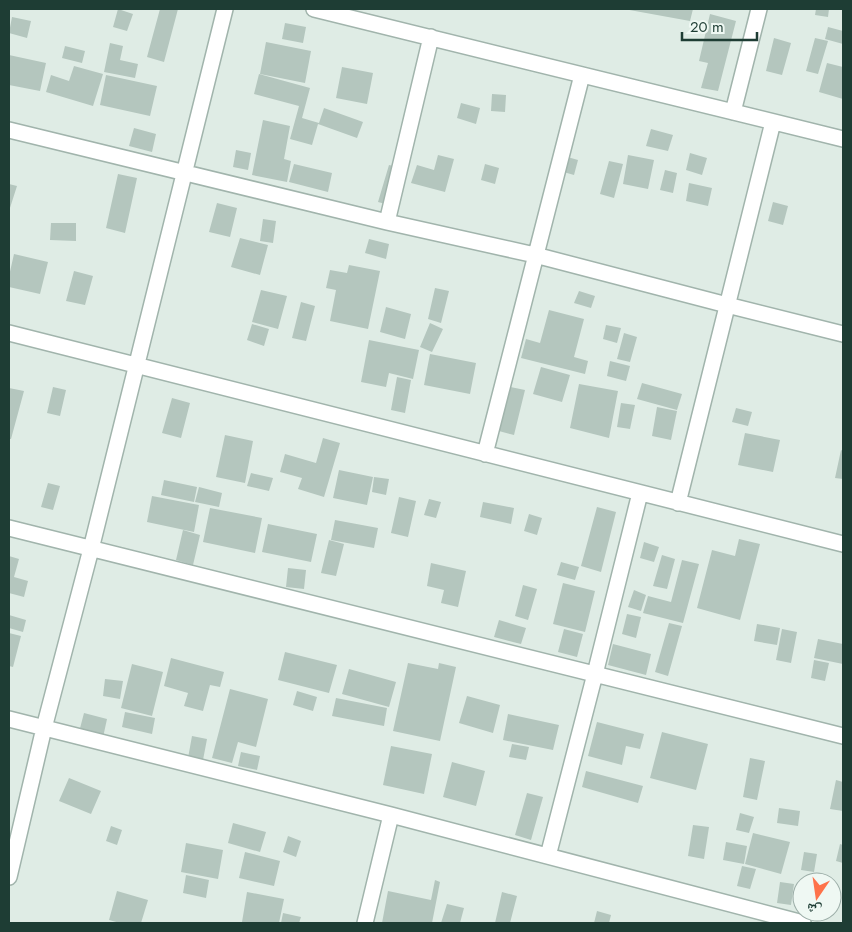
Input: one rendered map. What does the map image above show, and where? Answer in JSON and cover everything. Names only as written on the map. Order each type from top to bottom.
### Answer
[{"type":"street","points":[[9,877],[44,728],[91,549],[225,9]]},
{"type":"street","points":[[314,9],[843,140]]},
{"type":"street","points":[[733,112],[759,9]]},
{"type":"street","points":[[387,222],[430,37]]},
{"type":"street","points":[[485,454],[582,75]]},
{"type":"street","points":[[678,503],[773,122]]},
{"type":"street","points":[[9,130],[387,222],[536,255],[843,334]]},
{"type":"street","points":[[9,333],[843,544]]},
{"type":"street","points":[[548,856],[640,493]]},
{"type":"street","points":[[9,528],[843,736]]},
{"type":"street","points":[[9,719],[391,815],[803,923]]},
{"type":"street","points":[[365,923],[391,815]]},
{"type":"building","points":[[118,9],[133,14],[127,31],[113,27]]},
{"type":"building","points":[[160,9],[178,9],[164,62],[147,57]]},
{"type":"building","points":[[624,9],[693,9],[690,21]]},
{"type":"building","points":[[816,9],[829,9],[828,17],[815,15]]},
{"type":"building","points":[[710,14],[736,21],[718,91],[701,88],[708,63],[699,61]]},
{"type":"building","points":[[12,17],[31,21],[27,38],[9,33]]},
{"type":"building","points":[[285,23],[306,27],[303,43],[282,39]]},
{"type":"building","points":[[828,27],[843,31],[843,44],[825,39]]},
{"type":"building","points":[[774,38],[791,43],[782,75],[766,71]]},
{"type":"building","points":[[815,38],[828,41],[818,74],[806,71]]},
{"type":"building","points":[[266,42],[311,51],[305,83],[260,74]]},
{"type":"building","points":[[110,43],[123,46],[120,60],[138,64],[135,78],[104,72]]},
{"type":"building","points":[[65,46],[85,51],[82,63],[62,58]]},
{"type":"building","points":[[9,55],[46,63],[40,91],[9,85]]},
{"type":"building","points":[[827,63],[843,67],[843,99],[819,92]]},
{"type":"building","points":[[74,66],[103,74],[93,106],[46,92],[51,75],[69,81]]},
{"type":"building","points":[[342,67],[373,73],[367,104],[336,98]]},
{"type":"building","points":[[259,74],[310,88],[302,118],[319,123],[324,108],[363,122],[357,138],[318,124],[312,145],[290,139],[299,106],[254,94]]},
{"type":"building","points":[[106,75],[157,86],[150,116],[100,105]]},
{"type":"building","points":[[492,94],[506,95],[505,112],[491,111]]},
{"type":"building","points":[[461,103],[480,108],[476,124],[457,118]]},
{"type":"building","points":[[263,120],[290,126],[284,159],[291,161],[287,182],[252,175]]},
{"type":"building","points":[[134,128],[156,134],[152,152],[129,146]]},
{"type":"building","points":[[651,129],[673,135],[668,151],[646,146]]},
{"type":"building","points":[[236,150],[251,153],[248,170],[233,167]]},
{"type":"building","points":[[690,153],[707,158],[702,175],[686,170]]},
{"type":"building","points":[[438,155],[454,159],[445,192],[411,183],[417,165],[434,170]]},
{"type":"building","points":[[628,155],[654,160],[648,189],[623,184]]},
{"type":"building","points":[[564,156],[578,160],[574,175],[560,171]]},
{"type":"building","points":[[609,161],[623,164],[614,198],[600,194]]},
{"type":"building","points":[[294,164],[332,173],[328,192],[289,182]]},
{"type":"building","points":[[485,164],[499,168],[495,184],[481,180]]},
{"type":"building","points":[[389,165],[403,168],[393,206],[378,202]]},
{"type":"building","points":[[665,170],[677,173],[673,193],[660,190]]},
{"type":"building","points":[[118,174],[137,178],[125,233],[106,228]]},
{"type":"building","points":[[689,183],[712,188],[708,206],[686,201]]},
{"type":"building","points":[[9,184],[17,186],[9,211]]},
{"type":"building","points":[[773,202],[788,206],[783,225],[768,221]]},
{"type":"building","points":[[217,203],[237,208],[230,237],[209,232]]},
{"type":"building","points":[[263,219],[276,221],[273,243],[260,241]]},
{"type":"building","points":[[51,223],[76,223],[76,241],[50,240]]},
{"type":"building","points":[[240,238],[268,245],[260,275],[231,267]]},
{"type":"building","points":[[369,239],[389,244],[386,259],[365,253]]},
{"type":"building","points":[[14,254],[48,262],[40,294],[9,287],[9,276]]},
{"type":"building","points":[[349,265],[380,271],[368,329],[330,321],[336,290],[326,288],[330,270],[347,273]]},
{"type":"building","points":[[74,271],[93,276],[85,305],[66,301]]},
{"type":"building","points":[[435,288],[449,291],[441,323],[428,319]]},
{"type":"building","points":[[261,290],[287,296],[278,329],[252,322]]},
{"type":"building","points":[[579,291],[595,296],[591,308],[574,303]]},
{"type":"building","points":[[301,302],[315,306],[306,341],[292,338]]},
{"type":"building","points":[[386,307],[411,314],[405,339],[380,332]]},
{"type":"building","points":[[549,310],[584,319],[574,357],[588,361],[585,374],[521,358],[526,339],[540,343]]},
{"type":"building","points":[[430,323],[443,329],[432,352],[420,347]]},
{"type":"building","points":[[252,324],[269,329],[264,346],[247,340]]},
{"type":"building","points":[[606,325],[621,328],[617,343],[603,339]]},
{"type":"building","points":[[624,333],[637,337],[630,362],[617,359]]},
{"type":"building","points":[[369,340],[419,350],[413,379],[389,373],[386,387],[361,382]]},
{"type":"building","points":[[430,354],[476,363],[470,394],[424,385]]},
{"type":"building","points":[[610,361],[630,366],[626,381],[607,376]]},
{"type":"building","points":[[541,367],[570,375],[562,402],[533,394]]},
{"type":"building","points":[[397,377],[411,380],[405,413],[391,410]]},
{"type":"building","points":[[642,383],[682,394],[677,410],[637,399]]},
{"type":"building","points":[[579,384],[618,391],[609,438],[570,428]]},
{"type":"building","points":[[506,386],[525,390],[514,435],[495,430]]},
{"type":"building","points":[[53,387],[66,390],[60,416],[47,413]]},
{"type":"building","points":[[9,388],[24,391],[11,439],[9,439]]},
{"type":"building","points":[[172,398],[190,403],[181,438],[162,433]]},
{"type":"building","points":[[621,403],[635,405],[630,429],[617,427]]},
{"type":"building","points":[[657,407],[677,411],[671,440],[652,436]]},
{"type":"building","points":[[736,408],[752,412],[748,426],[732,422]]},
{"type":"building","points":[[745,433],[780,440],[773,472],[738,465]]},
{"type":"building","points":[[225,435],[253,441],[245,483],[216,477]]},
{"type":"building","points":[[323,438],[340,443],[324,497],[298,489],[302,478],[280,472],[285,454],[316,463]]},
{"type":"building","points":[[841,450],[843,451],[843,479],[835,478]]},
{"type":"building","points":[[339,470],[373,477],[367,505],[333,498]]},
{"type":"building","points":[[251,473],[273,478],[269,491],[247,486]]},
{"type":"building","points":[[374,477],[389,479],[386,495],[372,492]]},
{"type":"building","points":[[164,480],[197,487],[194,502],[161,495]]},
{"type":"building","points":[[48,483],[60,486],[53,510],[41,507]]},
{"type":"building","points":[[199,487],[222,493],[219,507],[195,502]]},
{"type":"building","points":[[152,496],[199,505],[194,532],[147,522]]},
{"type":"building","points":[[399,497],[416,501],[408,537],[391,533]]},
{"type":"building","points":[[429,499],[441,502],[436,518],[424,515]]},
{"type":"building","points":[[483,502],[514,508],[511,524],[480,517]]},
{"type":"building","points":[[597,507],[616,512],[601,572],[581,566]]},
{"type":"building","points":[[210,508],[262,518],[255,553],[203,542]]},
{"type":"building","points":[[529,514],[542,518],[537,535],[524,531]]},
{"type":"building","points":[[335,520],[378,528],[374,548],[331,540]]},
{"type":"building","points":[[268,524],[317,534],[311,562],[262,552]]},
{"type":"building","points":[[183,530],[200,535],[193,565],[176,560]]},
{"type":"building","points":[[739,539],[760,544],[740,620],[697,608],[712,550],[735,556]]},
{"type":"building","points":[[329,540],[344,544],[336,576],[321,573]]},
{"type":"building","points":[[644,542],[659,547],[654,562],[640,558]]},
{"type":"building","points":[[662,555],[675,559],[667,589],[653,586]]},
{"type":"building","points":[[9,556],[19,559],[14,577],[28,581],[24,597],[9,593]]},
{"type":"building","points":[[682,560],[699,564],[683,623],[643,613],[648,596],[671,602]]},
{"type":"building","points":[[561,562],[579,567],[575,580],[557,575]]},
{"type":"building","points":[[431,563],[466,571],[458,607],[441,603],[444,590],[427,586]]},
{"type":"building","points":[[288,568],[306,570],[304,589],[286,587]]},
{"type":"building","points":[[563,583],[595,591],[585,632],[553,624]]},
{"type":"building","points":[[523,585],[537,589],[528,620],[515,616]]},
{"type":"building","points":[[634,590],[646,595],[641,611],[628,607]]},
{"type":"building","points":[[627,614],[641,617],[636,638],[622,634]]},
{"type":"building","points":[[9,615],[26,620],[23,632],[9,628]]},
{"type":"building","points":[[499,620],[526,628],[521,644],[494,637]]},
{"type":"building","points":[[669,623],[682,626],[668,676],[655,672]]},
{"type":"building","points":[[757,624],[780,628],[777,645],[754,641]]},
{"type":"building","points":[[564,629],[583,634],[577,657],[558,652]]},
{"type":"building","points":[[782,629],[797,632],[791,663],[776,660]]},
{"type":"building","points":[[9,633],[21,636],[13,667],[9,666]]},
{"type":"building","points":[[818,639],[843,644],[843,664],[814,658]]},
{"type":"building","points":[[613,644],[651,654],[646,675],[608,665]]},
{"type":"building","points":[[285,652],[337,665],[329,693],[278,680]]},
{"type":"building","points":[[171,658],[224,672],[220,687],[210,685],[203,711],[184,706],[188,693],[164,686]]},
{"type":"building","points":[[814,660],[829,663],[825,681],[811,678]]},
{"type":"building","points":[[408,663],[438,669],[439,663],[456,667],[440,741],[393,731]]},
{"type":"building","points":[[132,664],[163,672],[152,716],[121,708]]},
{"type":"building","points":[[349,669],[396,682],[389,707],[342,694]]},
{"type":"building","points":[[105,679],[123,681],[120,699],[103,696]]},
{"type":"building","points":[[230,689],[268,699],[256,747],[238,742],[232,763],[212,758]]},
{"type":"building","points":[[297,691],[317,697],[313,711],[293,705]]},
{"type":"building","points":[[467,696],[500,705],[493,733],[459,723]]},
{"type":"building","points":[[336,698],[387,708],[384,726],[332,716]]},
{"type":"building","points":[[125,712],[155,718],[152,734],[122,727]]},
{"type":"building","points":[[84,713],[107,719],[102,742],[78,736]]},
{"type":"building","points":[[508,714],[559,725],[553,750],[503,740]]},
{"type":"building","points":[[597,722],[644,734],[640,749],[626,746],[622,765],[588,756]]},
{"type":"building","points":[[662,732],[708,744],[696,790],[650,778]]},
{"type":"building","points":[[192,736],[207,739],[203,760],[188,758]]},
{"type":"building","points":[[512,744],[529,747],[526,760],[509,757]]},
{"type":"building","points":[[391,746],[432,754],[424,794],[383,785]]},
{"type":"building","points":[[241,752],[260,756],[257,770],[238,766]]},
{"type":"building","points":[[750,758],[765,761],[757,800],[743,797]]},
{"type":"building","points":[[452,762],[485,771],[476,806],[443,797]]},
{"type":"building","points":[[586,771],[643,786],[638,803],[582,787]]},
{"type":"building","points":[[69,778],[101,791],[91,814],[59,801]]},
{"type":"building","points":[[836,780],[843,782],[843,811],[830,809]]},
{"type":"building","points":[[527,793],[543,797],[531,840],[515,835]]},
{"type":"building","points":[[779,808],[800,811],[798,826],[777,823]]},
{"type":"building","points":[[740,813],[754,817],[749,833],[736,830]]},
{"type":"building","points":[[233,823],[266,832],[260,852],[228,843]]},
{"type":"building","points":[[693,825],[709,827],[704,859],[688,856]]},
{"type":"building","points":[[111,826],[122,830],[117,845],[106,841]]},
{"type":"building","points":[[753,833],[790,842],[781,874],[745,864]]},
{"type":"building","points":[[288,836],[301,841],[296,857],[283,852]]},
{"type":"building","points":[[726,842],[747,846],[744,864],[723,860]]},
{"type":"building","points":[[186,843],[223,850],[218,879],[181,872]]},
{"type":"building","points":[[840,844],[843,845],[843,863],[836,861]]},
{"type":"building","points":[[245,852],[280,861],[274,886],[239,878]]},
{"type":"building","points":[[804,852],[817,854],[814,872],[801,870]]},
{"type":"building","points":[[742,866],[756,869],[750,889],[737,886]]},
{"type":"building","points":[[186,875],[209,880],[206,898],[183,893]]},
{"type":"building","points":[[435,880],[440,882],[432,923],[382,923],[388,891],[431,900]]},
{"type":"building","points":[[780,882],[792,884],[791,905],[777,903]]},
{"type":"building","points":[[117,891],[148,900],[141,923],[120,923],[109,920]]},
{"type":"building","points":[[247,892],[284,899],[279,923],[242,922]]},
{"type":"building","points":[[502,892],[517,896],[510,923],[495,923]]},
{"type":"building","points":[[447,904],[464,908],[460,923],[441,923]]},
{"type":"building","points":[[597,911],[611,915],[609,923],[594,923]]},
{"type":"building","points":[[283,913],[301,917],[299,923],[281,923]]}]
